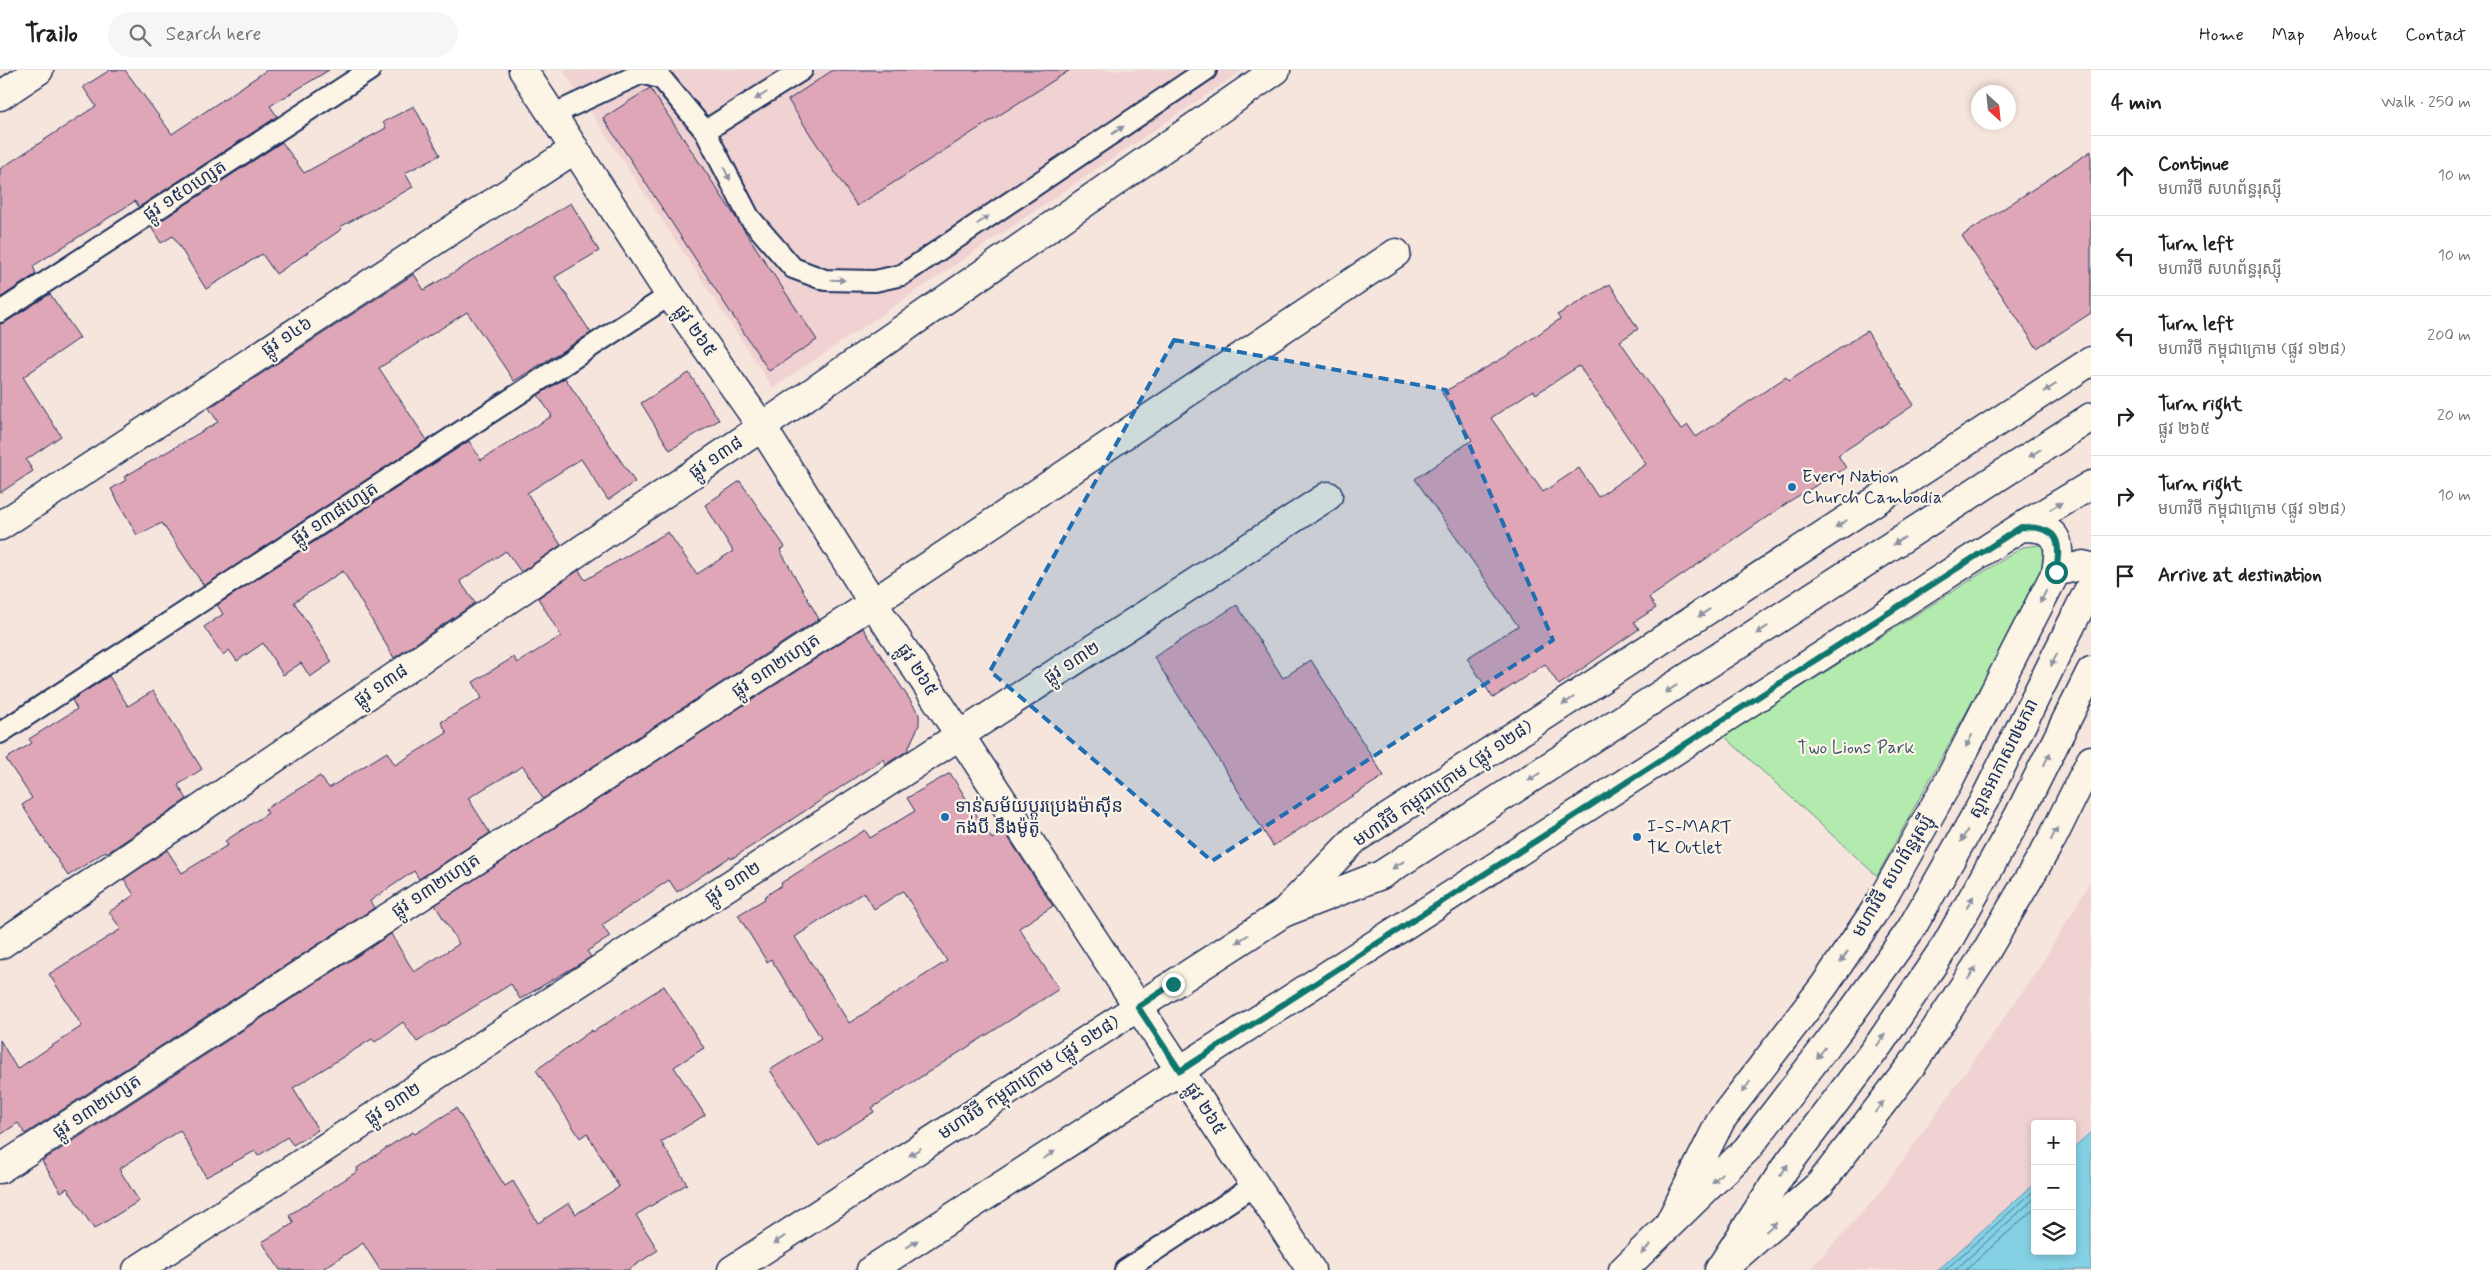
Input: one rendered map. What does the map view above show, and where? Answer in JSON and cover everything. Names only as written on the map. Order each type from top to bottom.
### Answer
[{"type":"main road","points":[[0,96],[39,70]]},
{"type":"main road","name":"ផ្លូវ ២៦៥","points":[[523,70],[670,295],[762,427],[873,603],[1311,1270]]},
{"type":"main road","name":"ផ្លូវ ១៣៨","points":[[0,945],[762,427],[1276,70]]},
{"type":"main road","name":"ផ្លូវ ១៤៦","points":[[0,526],[575,149]]},
{"type":"main road","name":"ផ្លូវ ១៣២ហ្សេត","points":[[0,1170],[873,603],[1396,253]]},
{"type":"main road","name":"មហាវិថី កម្ពុជាក្រោម (ផ្លូវ ១២៨)","points":[[732,1270],[1283,913],[1356,839],[2091,361]]},
{"type":"main road","points":[[1283,913],[1381,875],[2091,417]]},
{"type":"main road","points":[[871,1270],[2021,527],[2091,485]]},
{"type":"main road","name":"ផ្លូវ ១៣២","points":[[137,1270],[1328,496]]},
{"type":"main road","name":"មហាវិថី សហព័ន្ធរុស្ស៊ី","points":[[1668,1226],[1721,1120],[1824,986],[1880,903],[1946,786],[2056,572],[2060,550],[2054,536],[2041,527],[2021,527]]},
{"type":"main road","points":[[2056,572],[2084,565],[2091,567]]},
{"type":"main road","name":"ស្ពានអាកាស៧មករា","points":[[1911,929],[1985,799],[2091,585]]},
{"type":"main road","points":[[1720,1270],[1785,1168],[1880,1043],[1946,945],[2020,815],[2091,671]]},
{"type":"main road","points":[[1720,1270],[1820,1184],[1914,1062],[1980,960],[2052,839],[2091,760]]},
{"type":"main road","name":"មហាវិថី សហព័ន្ធរុស្ស៊ី","points":[[1623,1270],[1747,1149],[1849,1016],[1911,929]]},
{"type":"lane","name":"ផ្លូវ ១៥០ហ្សេត","points":[[0,312],[370,70]]},
{"type":"lane","points":[[705,131],[802,70]]},
{"type":"lane","points":[[552,115],[642,73],[662,80],[705,131],[749,217],[793,268],[825,280],[875,281],[902,275],[1206,70]]},
{"type":"lane","name":"ផ្លូវ ១៣៨ហ្សេត","points":[[0,733],[670,295]]},
{"type":"lane","points":[[1125,1270],[1255,1185]]},
{"type":"highlighted area","points":[[1174,340],[1446,390],[1553,640],[1212,861],[990,671]]},
{"type":"shaded area","points":[[563,70],[1243,70],[773,388]]},
{"type":"shaded area","points":[[2091,881],[2091,1270],[1809,1270],[1875,1199],[2038,970]]},
{"type":"green space","name":"Two Lions Park","points":[[2040,545],[2049,556],[2044,570],[1877,876],[1724,736],[2023,547]]},
{"type":"water","points":[[2091,1132],[2091,1270],[1938,1270],[2031,1187],[2031,1255],[2076,1255],[2076,1145]]},
{"type":"building","points":[[110,70],[125,70],[172,134],[267,70],[329,70],[270,106],[277,116],[269,122],[139,207],[135,201],[33,266],[36,274],[0,298],[0,169],[96,106],[83,87]]},
{"type":"building","points":[[833,70],[1070,70],[857,206],[788,100]]},
{"type":"building","points":[[650,88],[817,340],[769,371],[603,118]]},
{"type":"building","points":[[414,106],[440,155],[405,173],[413,187],[340,227],[342,229],[276,274],[262,254],[206,289],[173,236],[161,243],[151,227],[282,142],[304,173],[386,128],[383,122]]},
{"type":"building","points":[[2091,151],[2091,313],[2037,348],[1962,236]]},
{"type":"building","points":[[571,203],[599,251],[555,277],[591,333],[514,381],[467,312],[379,368],[427,440],[204,586],[162,523],[137,535],[111,489],[126,480],[124,477],[218,422],[209,408],[414,274],[424,290]]},
{"type":"building","points":[[1610,284],[1638,329],[1620,341],[1681,430],[1688,425],[1696,437],[1786,377],[1789,381],[1867,331],[1914,405],[1838,455],[1846,468],[1793,499],[1649,598],[1656,608],[1634,622],[1639,629],[1559,685],[1545,664],[1493,698],[1467,658],[1518,626],[1415,479],[1472,440],[1442,393],[1510,354],[1560,319],[1557,315]],"holes":[[[1579,366],[1646,464],[1598,497],[1579,468],[1543,492],[1491,418],[1533,390],[1536,394]]]},
{"type":"building","points":[[50,294],[80,338],[23,377],[61,436],[26,460],[33,471],[0,493],[0,324]]},
{"type":"building","points":[[689,373],[719,420],[670,450],[641,403]]},
{"type":"building","points":[[565,378],[635,482],[608,500],[581,459],[527,493],[561,545],[521,572],[506,551],[460,581],[475,603],[394,658],[343,571],[294,602],[332,662],[310,677],[301,663],[283,675],[263,643],[237,661],[229,650],[223,655],[204,627],[223,614],[217,605],[469,441],[481,460],[552,416],[538,395]]},
{"type":"building","points":[[740,481],[785,547],[780,550],[819,619],[543,799],[523,766],[468,798],[490,833],[419,879],[414,871],[370,901],[374,908],[25,1134],[18,1123],[0,1135],[0,1040],[17,1069],[82,1026],[49,974],[121,929],[109,912],[134,895],[124,879],[167,850],[182,873],[228,845],[225,841],[268,813],[265,809],[320,776],[329,788],[387,752],[395,765],[447,733],[441,722],[482,698],[473,682],[514,657],[517,663],[561,636],[538,598],[579,570],[585,580],[668,532],[697,574],[733,551],[705,505]]},
{"type":"building","points":[[1237,605],[1283,678],[1311,660],[1384,776],[1273,846],[1154,657]]},
{"type":"building","points":[[863,628],[919,714],[919,725],[907,751],[886,764],[883,759],[755,844],[731,859],[730,857],[677,892],[669,880],[602,925],[610,937],[587,951],[591,957],[520,999],[511,984],[417,1042],[403,1022],[375,1042],[372,1039],[293,1088],[318,1130],[293,1145],[287,1137],[258,1156],[255,1151],[206,1177],[180,1130],[119,1169],[139,1201],[94,1229],[67,1188],[61,1192],[42,1161],[391,934],[414,972],[459,944],[435,905]]},
{"type":"building","points":[[109,676],[128,706],[153,691],[202,769],[178,785],[187,799],[107,853],[106,851],[68,876],[22,805],[32,798],[6,759],[32,743],[29,739],[77,709],[72,700]]},
{"type":"building","points":[[950,773],[992,839],[1004,831],[1053,906],[1019,928],[1059,989],[872,1108],[874,1112],[819,1146],[770,1070],[821,1038],[771,959],[767,962],[738,915],[765,899],[764,897],[782,885],[781,883],[865,830],[870,838],[915,811],[907,798]],"holes":[[[903,891],[947,961],[849,1023],[795,937],[864,892],[874,909]]]},
{"type":"building","points":[[664,986],[704,1048],[674,1067],[705,1115],[661,1142],[687,1184],[636,1215],[658,1250],[628,1270],[380,1270],[363,1243],[321,1270],[280,1270],[262,1242],[294,1223],[289,1215],[358,1171],[357,1168],[394,1143],[413,1132],[415,1134],[456,1108],[505,1186],[513,1181],[538,1223],[569,1203],[576,1214],[619,1187],[587,1133],[580,1138],[536,1070],[592,1030],[593,1032]]},
{"type":"place","name":"Every Nation Church Cambodia","points":[[1792,487]]},
{"type":"place","name":"ទាន់សម័យប្តូរប្រេងម៉ាសុីន កង់បី នឹងម៉ូតូ","points":[[945,817]]},
{"type":"place","name":"I-S-MART TK Outlet","points":[[1637,837]]},
{"type":"route","points":[[1173,984],[1138,1007],[1180,1071],[2021,527],[2041,527],[2054,536],[2060,550],[2056,572]]}]
